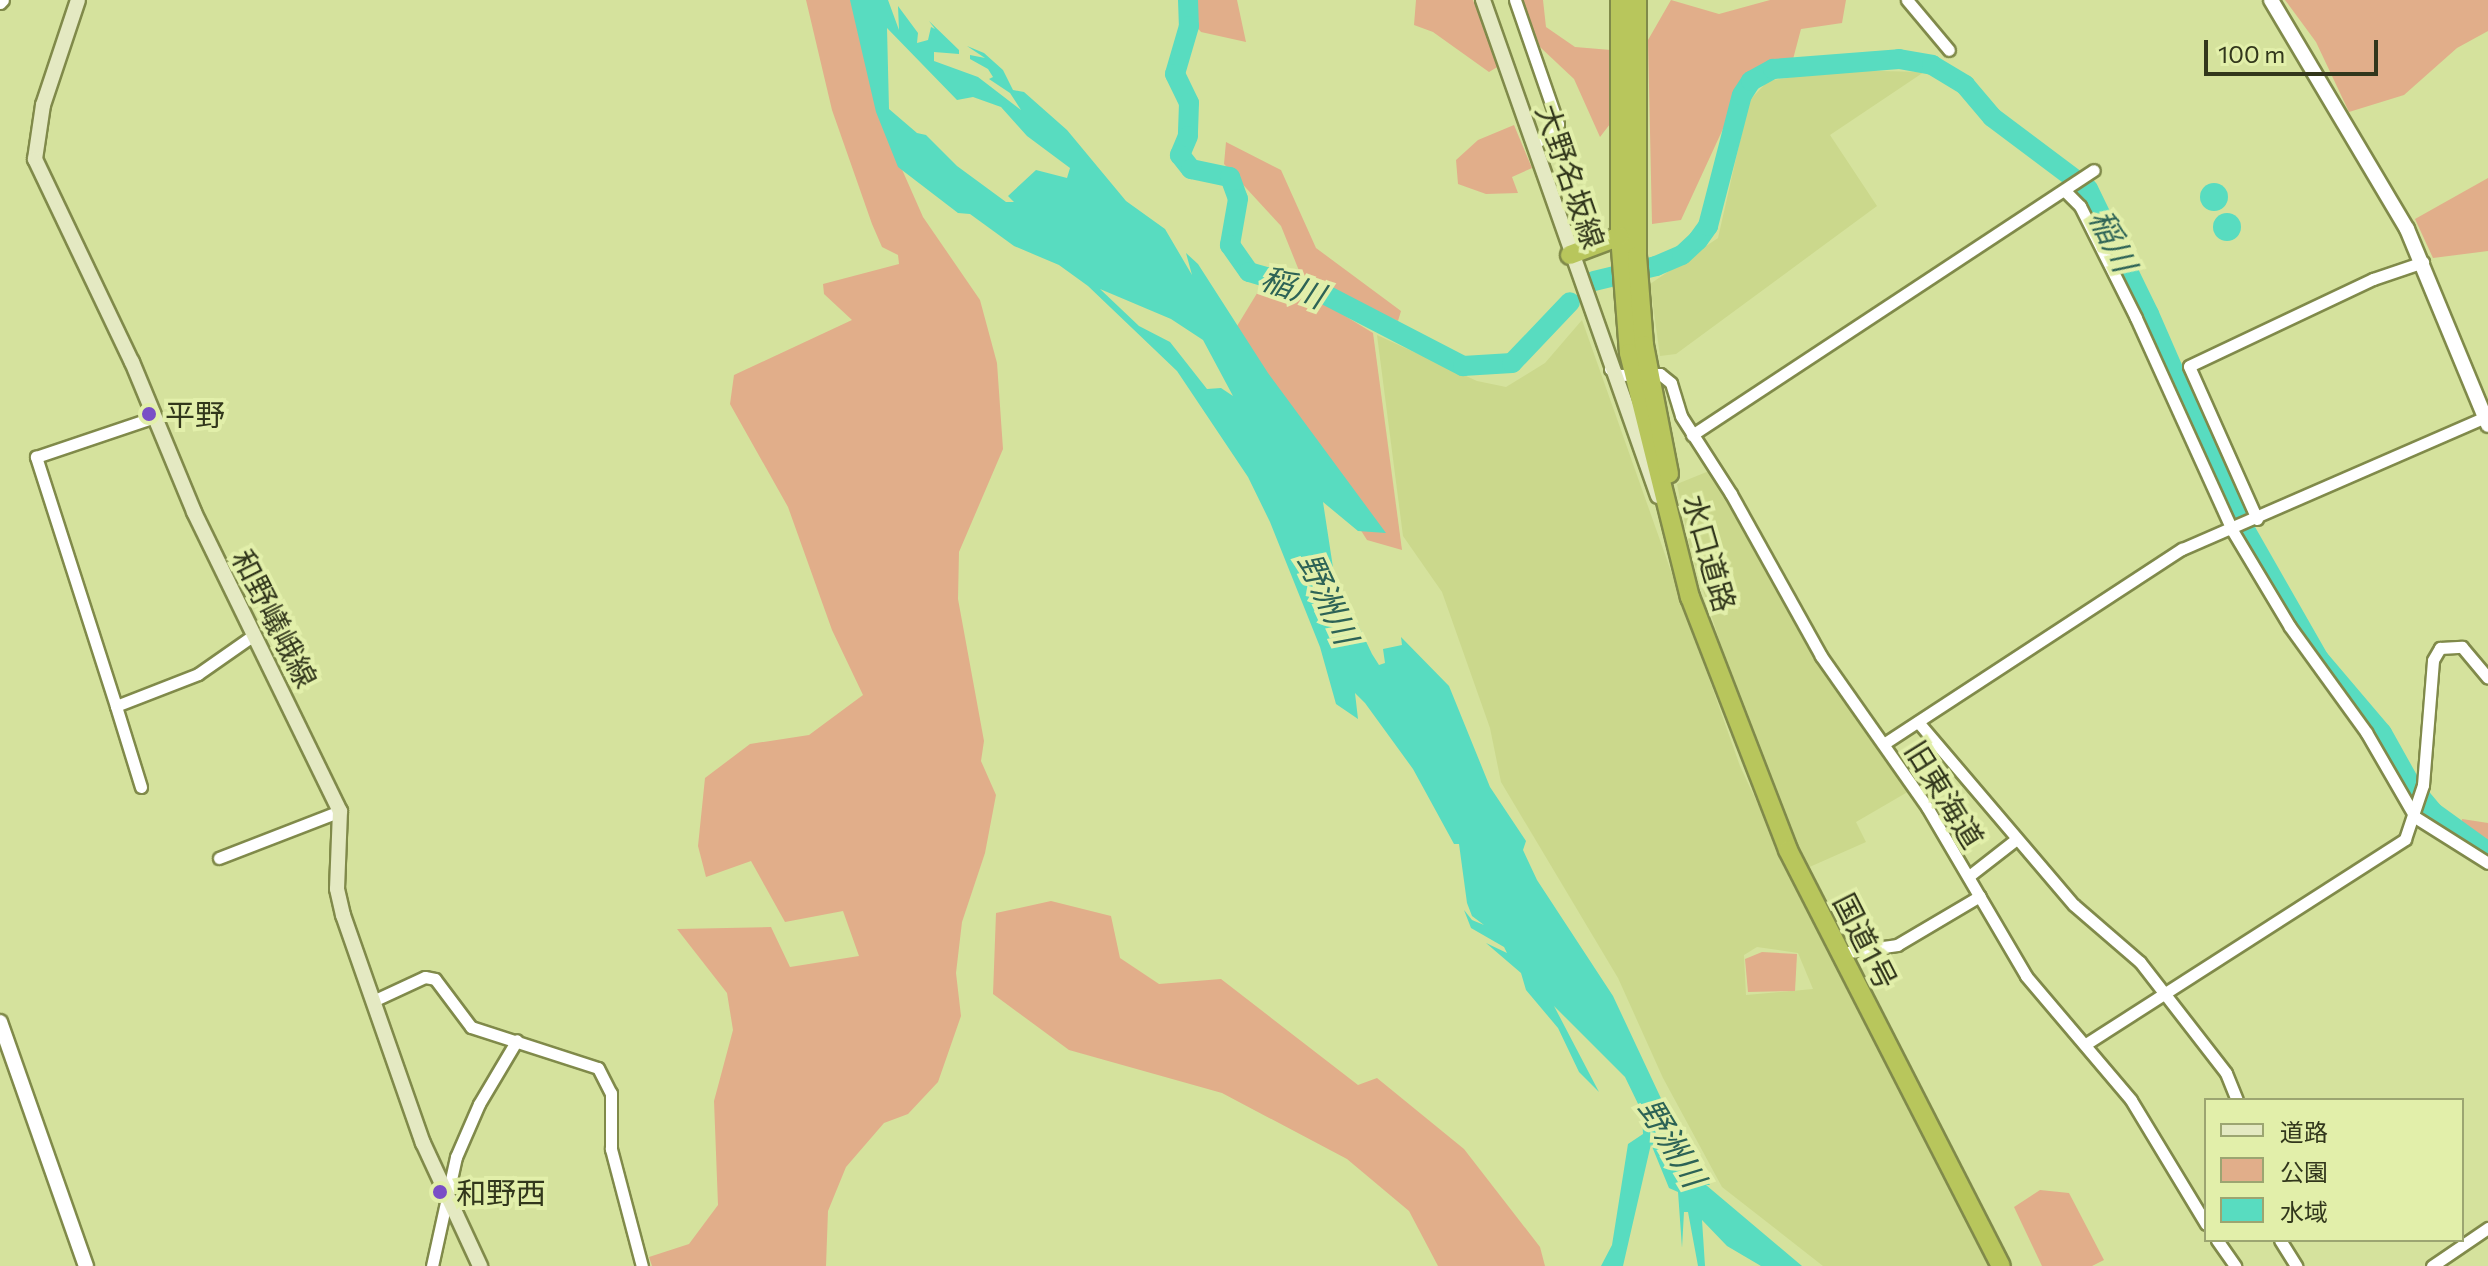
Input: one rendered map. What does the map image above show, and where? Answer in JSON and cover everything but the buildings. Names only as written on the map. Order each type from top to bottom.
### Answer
[{"type":"highway","name":"水口道路","points":[[1620,0],[1620,236],[1629,258]]},
{"type":"highway","name":"水口道路","points":[[1637,0],[1629,258],[1631,284],[1704,633]]},
{"type":"highway","points":[[1570,255],[1620,236]]},
{"type":"highway","name":"水口道路","points":[[1649,377],[1643,412],[1671,526],[1704,633]]},
{"type":"highway","name":"国道1号","points":[[1704,633],[1763,794],[2001,1266]]},
{"type":"main road","name":"和野嶬峨線","points":[[78,0],[43,105],[35,159],[254,635],[340,811],[337,889],[423,1143],[480,1266]]},
{"type":"main road","name":"大野名坂線","points":[[1483,0],[1609,369],[1671,526]]},
{"type":"main road","points":[[1609,369],[1663,438]]},
{"type":"street","points":[[1515,0],[1558,124],[1533,146]]},
{"type":"street","points":[[1907,0],[1949,50]]},
{"type":"street","points":[[1885,743],[2182,549],[2486,421],[2423,262],[2271,0]]},
{"type":"street","points":[[1692,435],[2091,172]]},
{"type":"street","points":[[2068,188],[2136,318],[2234,529],[2318,671],[2366,732],[2416,811],[2488,863]]},
{"type":"street","points":[[2254,520],[2189,366],[2373,279],[2423,262]]},
{"type":"street","points":[[1609,369],[1649,377]]},
{"type":"street","name":"旧東海道","points":[[1649,377],[1692,435],[1821,656],[1885,743],[1969,876],[2026,976],[2131,1100],[2204,1221]]},
{"type":"street","points":[[141,787],[36,457],[155,417]]},
{"type":"street","points":[[116,706],[198,674],[254,635]]},
{"type":"street","points":[[2086,1044],[2167,995],[2405,839],[2423,785],[2433,660],[2440,648],[2462,647],[2488,678]]},
{"type":"street","points":[[1918,722],[1955,768],[1971,779],[2015,840],[2167,995],[2226,1073],[2236,1098]]},
{"type":"street","points":[[219,858],[340,811]]},
{"type":"street","points":[[1969,876],[2015,840]]},
{"type":"street","points":[[1841,953],[1897,945],[1980,896]]},
{"type":"street","points":[[373,1001],[425,977],[435,979],[462,1020],[584,1060],[607,1081],[611,1149],[642,1266]]},
{"type":"street","points":[[0,1022],[86,1266]]},
{"type":"street","points":[[432,1266],[447,1191],[479,1104],[517,1040]]},
{"type":"street","points":[[2432,1266],[2488,1228]]},
{"type":"street","points":[[2218,1242],[2235,1266]]},
{"type":"street","points":[[2281,1242],[2296,1266]]},
{"type":"shaded area","points":[[1837,70],[1924,72],[1830,135],[1877,206],[1676,354],[1660,356],[1650,284],[1718,238],[1749,101],[1768,81]]},
{"type":"shaded area","points":[[1582,320],[1740,766],[1827,952],[1992,1266],[1823,1266],[1722,1187],[1663,1078],[1618,978],[1501,782],[1490,728],[1442,592],[1403,536],[1377,335],[1477,381],[1506,387],[1545,363]],"holes":[[[1757,947],[1798,953],[1813,989],[1746,995],[1744,955]]]},
{"type":"shaded area","points":[[1709,471],[1728,496],[1818,663],[1911,790],[1856,822],[1866,842],[1805,869],[1757,756],[1691,553],[1677,484]]},
{"type":"green space","points":[[806,0],[858,0],[889,140],[923,217],[980,300],[997,363],[1003,449],[959,552],[958,599],[984,741],[981,761],[996,795],[985,853],[962,922],[956,973],[961,1016],[938,1082],[908,1114],[884,1123],[846,1167],[828,1211],[826,1266],[652,1266],[649,1257],[689,1244],[718,1205],[714,1101],[733,1030],[727,993],[677,929],[771,927],[790,967],[859,956],[843,911],[785,922],[751,861],[706,877],[698,846],[705,778],[750,744],[809,735],[863,695],[832,630],[788,507],[730,404],[734,375],[852,320],[824,294],[823,284],[899,264],[898,255],[882,247],[872,224],[832,110]]},
{"type":"green space","points":[[1181,0],[1237,0],[1246,42],[1201,32],[1180,7]]},
{"type":"green space","points":[[1416,0],[1473,0],[1499,66],[1489,72],[1433,32],[1414,25]]},
{"type":"green space","points":[[1522,0],[1543,0],[1546,27],[1575,47],[1611,50],[1610,124],[1600,137],[1574,79],[1540,47]]},
{"type":"green space","points":[[1671,0],[1719,14],[1770,0],[1846,0],[1842,23],[1801,29],[1792,63],[1745,81],[1681,220],[1652,224],[1648,40]]},
{"type":"green space","points":[[2285,0],[2488,0],[2488,31],[2457,48],[2404,95],[2349,112],[2316,42]]},
{"type":"green space","points":[[1514,125],[1532,168],[1512,177],[1518,193],[1486,194],[1458,184],[1456,160],[1478,140]]},
{"type":"green space","points":[[1226,142],[1281,170],[1316,248],[1401,311],[1398,321],[1302,278],[1281,226],[1224,164]]},
{"type":"green space","points":[[2488,178],[2488,251],[2433,258],[2415,219]]},
{"type":"green space","points":[[1259,290],[1324,303],[1373,333],[1402,550],[1367,540],[1234,331]]},
{"type":"green space","points":[[2462,819],[2488,823],[2488,850],[2461,827]]},
{"type":"green space","points":[[1051,901],[1111,916],[1120,958],[1159,984],[1221,979],[1358,1085],[1377,1078],[1464,1149],[1540,1247],[1545,1266],[1438,1266],[1409,1211],[1347,1159],[1222,1093],[1069,1050],[993,994],[996,913]]},
{"type":"green space","points":[[1762,952],[1797,954],[1795,991],[1748,992],[1745,959]]},
{"type":"green space","points":[[2040,1190],[2069,1193],[2104,1260],[2092,1266],[2042,1266],[2014,1207]]},
{"type":"water","name":"野洲川","points":[[850,0],[888,0],[899,30],[898,6],[918,33],[917,43],[928,40],[931,27],[935,29],[929,21],[959,50],[959,54],[934,52],[934,61],[978,77],[1021,110],[1010,93],[989,79],[993,77],[988,69],[970,59],[970,55],[985,58],[967,46],[984,53],[1003,70],[1013,90],[1024,92],[1067,130],[1126,201],[1165,229],[1192,275],[1186,253],[1198,264],[1268,373],[1386,533],[1358,531],[1323,502],[1334,574],[1372,654],[1379,665],[1385,663],[1383,649],[1402,645],[1401,637],[1449,686],[1490,787],[1526,841],[1523,850],[1537,880],[1613,996],[1681,1141],[1710,1185],[1706,1185],[1802,1266],[1761,1266],[1727,1246],[1702,1220],[1705,1266],[1698,1266],[1688,1212],[1684,1212],[1682,1248],[1678,1192],[1669,1188],[1651,1144],[1623,1266],[1601,1266],[1612,1245],[1628,1144],[1643,1134],[1642,1112],[1625,1077],[1554,1006],[1599,1092],[1579,1072],[1558,1028],[1526,990],[1521,973],[1486,943],[1507,953],[1504,947],[1471,928],[1464,910],[1472,920],[1484,925],[1472,916],[1467,903],[1459,844],[1454,844],[1413,769],[1365,703],[1355,693],[1358,719],[1336,704],[1320,647],[1270,522],[1248,477],[1177,371],[1088,286],[1059,265],[1014,246],[970,214],[958,213],[898,167],[876,112]],"holes":[[[887,28],[957,100],[973,97],[1001,107],[1027,136],[1070,168],[1067,178],[1036,170],[1008,196],[1014,202],[1006,202],[957,166],[926,135],[917,133],[889,109]],[[1100,289],[1171,319],[1203,340],[1233,396],[1221,388],[1207,389],[1170,342],[1139,326]]]},
{"type":"water","points":[[2214,183],[2224,187],[2228,197],[2224,207],[2214,211],[2204,207],[2200,197],[2204,187]]},
{"type":"water","points":[[2227,213],[2237,217],[2241,227],[2237,237],[2227,241],[2217,237],[2213,227],[2217,217]]},
{"type":"waterway","name":"稲川","points":[[1188,0],[1189,26],[1175,74],[1189,103],[1188,136],[1180,155],[1191,169],[1230,177],[1238,199],[1230,245],[1249,272],[1324,294],[1463,366],[1512,363],[1570,302]]},
{"type":"waterway","name":"稲川","points":[[1594,281],[1656,266],[1682,255],[1698,240],[1708,226],[1742,95],[1751,81],[1773,69],[1899,59],[1932,65],[1965,85],[1992,117],[2088,189],[2149,314],[2235,512],[2319,659],[2382,733],[2412,787],[2433,812],[2488,852]]},
{"type":"place","name":"平野","points":[[149,414]]},
{"type":"place","name":"和野西","points":[[440,1192]]}]
